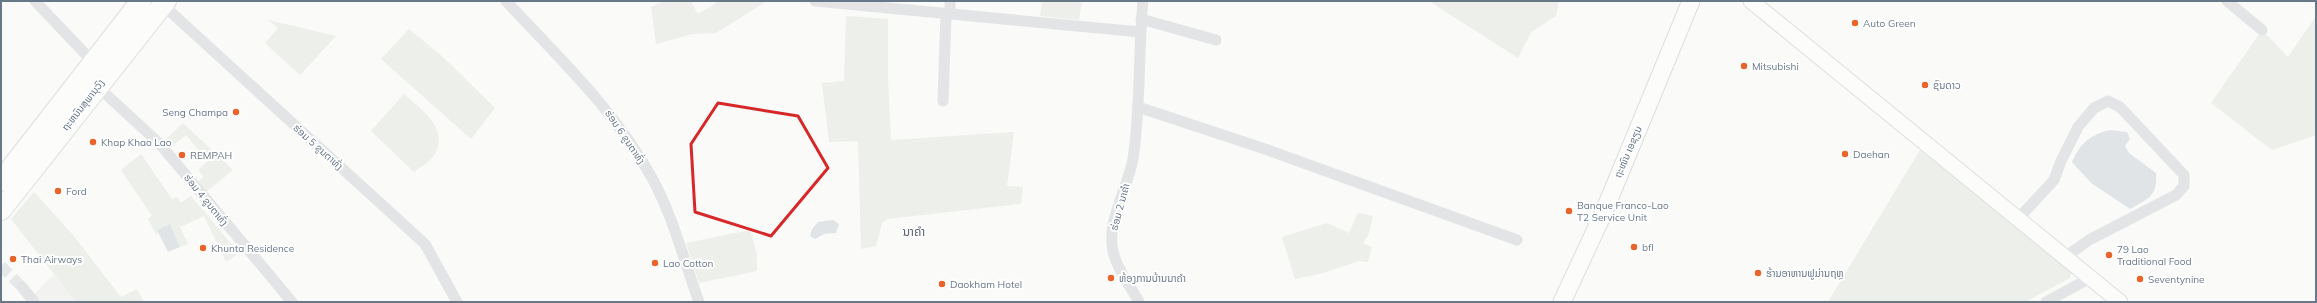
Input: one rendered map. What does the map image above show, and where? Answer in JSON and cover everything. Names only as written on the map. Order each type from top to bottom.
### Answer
[{"type":"highway","name":"ຖະຫນົນສຸພານຸວົງ","points":[[3,175],[141,1]]},
{"type":"highway","name":"ຖະຫນົນສຸພານຸວົງ","points":[[1,210],[164,3]]},
{"type":"main road","name":"ຖະໜົນ ເອຊຽນ","points":[[1562,302],[1603,214],[1691,1]]},
{"type":"street","points":[[35,1],[93,62]]},
{"type":"street","name":"ຮ່ອມ 6 ຂູນຕາທົ່ງ","points":[[506,1],[610,113],[648,171],[669,217],[699,302]]},
{"type":"street","points":[[815,1],[1140,32]]},
{"type":"street","points":[[943,101],[950,1]]},
{"type":"street","name":"ຮ່ອມ 2 ນາຄຳ","points":[[1139,302],[1116,262],[1111,243],[1115,221],[1133,160],[1138,107],[1140,32],[1143,1]]},
{"type":"street","points":[[1751,1],[2120,302]]},
{"type":"street","points":[[2227,1],[2262,30]]},
{"type":"street","name":"ຮ່ອມ 5 ຂູນຕາທົ່ງ","points":[[164,3],[426,244],[457,302]]},
{"type":"street","points":[[1142,19],[1216,40]]},
{"type":"street","name":"ຮ່ອມ 4 ຂູນຕາທົ່ງ","points":[[98,87],[160,144],[292,302]]},
{"type":"street","points":[[2018,219],[2054,180],[2061,161],[2078,127],[2094,108],[2108,101],[2120,107],[2184,175],[2184,186],[2176,195],[2089,240],[2065,258]]},
{"type":"street","points":[[1138,107],[1262,148],[1517,240]]},
{"type":"street","points":[[2046,302],[2090,278]]},
{"type":"street","points":[[22,287],[34,302]]},
{"type":"highlighted area","points":[[718,103],[798,116],[828,168],[771,236],[695,212],[691,144]]},
{"type":"shaded area","points":[[665,1],[691,1],[698,14],[719,1],[767,1],[716,33],[692,34],[656,44],[651,7]]},
{"type":"shaded area","points":[[1042,1],[1082,1],[1079,20],[1040,16]]},
{"type":"shaded area","points":[[1429,1],[1559,1],[1556,16],[1531,32],[1518,58]]},
{"type":"shaded area","points":[[846,16],[888,19],[888,81],[891,140],[1014,132],[1007,186],[1023,187],[1021,204],[887,219],[882,223],[876,246],[861,249],[858,141],[829,142],[822,83],[844,81]]},
{"type":"shaded area","points":[[2316,16],[2316,135],[2272,150],[2211,103],[2262,30],[2288,57]]},
{"type":"shaded area","points":[[268,20],[336,36],[300,75],[265,43],[278,28]]},
{"type":"shaded area","points":[[409,29],[443,57],[495,108],[471,139],[381,59]]},
{"type":"shaded area","points":[[404,94],[431,120],[436,127],[438,135],[438,144],[435,154],[414,172],[371,131]]},
{"type":"shaded area","points":[[183,123],[233,170],[206,192],[198,182],[204,177],[198,170],[208,161],[186,135],[168,149],[163,142]]},
{"type":"shaded area","points":[[2110,130],[2127,132],[2130,139],[2125,146],[2129,153],[2156,173],[2156,181],[2153,192],[2147,199],[2130,209],[2091,183],[2072,162],[2078,150],[2086,141],[2097,134]]},
{"type":"shaded area","points":[[1920,150],[2072,272],[2070,278],[2025,302],[1828,302]]},
{"type":"shaded area","points":[[141,154],[172,199],[177,197],[181,203],[191,196],[239,253],[226,262],[204,216],[180,227],[188,244],[180,247],[170,224],[157,230],[159,233],[156,234],[148,219],[152,216],[121,170]]},
{"type":"shaded area","points":[[34,192],[73,235],[121,297],[137,289],[144,302],[76,302],[11,219]]},
{"type":"shaded area","points":[[1358,213],[1373,216],[1369,233],[1363,243],[1372,247],[1368,262],[1359,261],[1323,273],[1295,279],[1282,237],[1327,223],[1349,233]]},
{"type":"shaded area","points":[[833,220],[839,224],[836,233],[824,234],[815,239],[810,236],[812,229],[818,222]]},
{"type":"shaded area","points":[[170,224],[180,247],[168,252],[157,230]]},
{"type":"shaded area","points":[[750,230],[757,255],[757,271],[699,283],[686,243]]},
{"type":"shaded area","points":[[54,274],[76,302],[27,302]]},
{"type":"tunnel","points":[[1,266],[22,287]]},
{"type":"place","name":"Auto Green","points":[[1855,23]]},
{"type":"place","name":"Mitsubishi","points":[[1744,66]]},
{"type":"place","name":"ຊົນດາວ","points":[[1925,85]]},
{"type":"place","name":"Seng Champa","points":[[236,112]]},
{"type":"place","name":"Khap Khao Lao","points":[[93,142]]},
{"type":"place","name":"Daehan","points":[[1845,154]]},
{"type":"place","name":"REMPAH","points":[[182,155]]},
{"type":"place","name":"Ford","points":[[58,191]]},
{"type":"place","name":"Banque Franco-Lao T2 Service Unit","points":[[1569,211]]},
{"type":"place","name":"bfl","points":[[1634,247]]},
{"type":"place","name":"Khunta Residence","points":[[203,248]]},
{"type":"place","name":"79 Lao Traditional Food","points":[[2109,255]]},
{"type":"place","name":"Thai Airways","points":[[13,259]]},
{"type":"place","name":"Lao Cotton","points":[[655,263]]},
{"type":"place","name":"ຮ້ານອາຫານຟູມ່ານຖຫຼ","points":[[1758,273]]},
{"type":"place","name":"ຫ້ອງການບ້ານນາຄໍາ","points":[[1111,278]]},
{"type":"place","name":"Seventynine","points":[[2140,279]]},
{"type":"place","name":"Daokham Hotel","points":[[942,284]]},
{"type":"district","name":"ນາຄຳ","points":[[914,231]]}]
